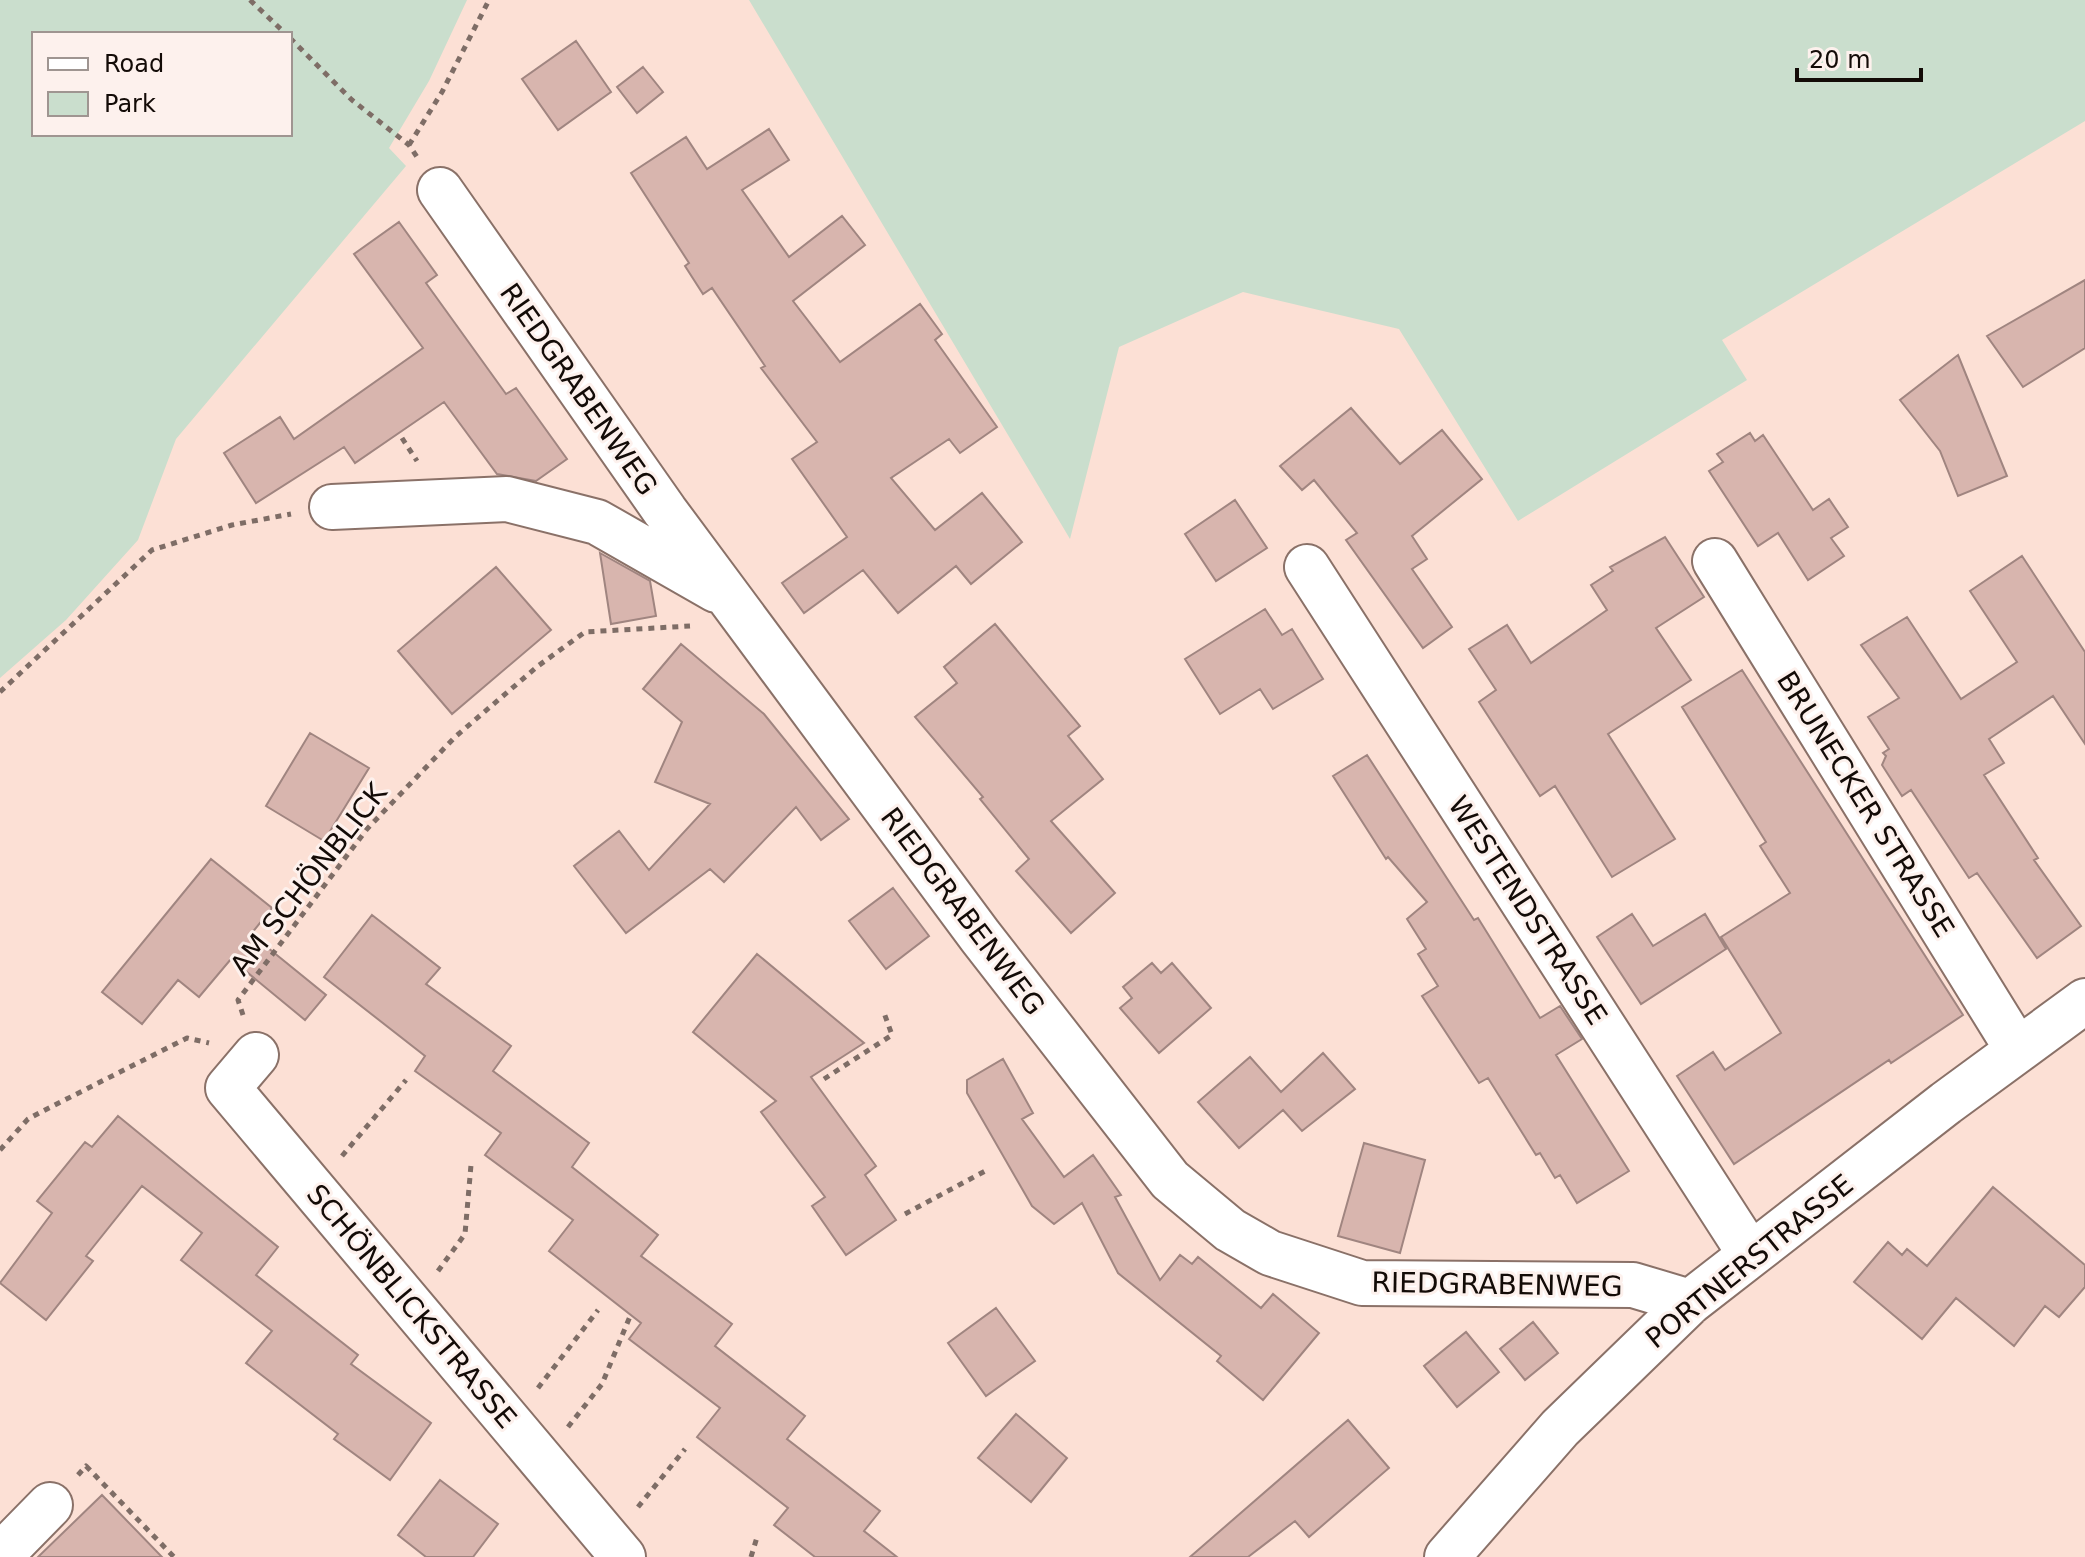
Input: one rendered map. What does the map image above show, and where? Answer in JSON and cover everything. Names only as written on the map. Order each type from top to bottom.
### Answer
[{"type":"street","name":"RIEDGRABENWEG","points":[[440,190],[665,511],[980,936],[1170,1180],[1230,1230],[1270,1253],[1362,1283],[1633,1285],[1690,1302]]},
{"type":"street","points":[[332,507],[507,499],[597,522],[732,599]]},
{"type":"street","name":"BRUNECKER STRASSE","points":[[1715,561],[2017,1049]]},
{"type":"street","name":"WESTENDSTRASSE","points":[[1307,567],[1750,1254]]},
{"type":"street","name":"PORTNERSTRASSE","points":[[1447,1557],[1560,1428],[1690,1302],[2017,1049],[2085,1001]]},
{"type":"street","name":"SCHÖNBLICKSTRASSE","points":[[256,1055],[228,1088],[617,1549]]},
{"type":"street","points":[[0,1556],[50,1505]]},
{"type":"path","points":[[250,0],[284,32]]},
{"type":"path","points":[[292,40],[352,100],[409,145],[442,92],[489,0]]},
{"type":"path","points":[[0,692],[152,550],[232,525],[332,507]]},
{"type":"path","name":"AM SCHÖNBLICK","points":[[256,1055],[238,1000],[367,829],[455,737],[538,666],[585,632],[654,629]]},
{"type":"path","points":[[824,1079],[892,1035],[883,1010]]},
{"type":"path","points":[[0,1150],[28,1119],[187,1038],[256,1055]]},
{"type":"path","points":[[314,1189],[406,1080]]},
{"type":"path","points":[[412,1306],[465,1234],[471,1165]]},
{"type":"path","points":[[905,1214],[987,1170]]},
{"type":"path","points":[[511,1423],[598,1310]]},
{"type":"path","points":[[542,1460],[602,1384],[631,1314]]},
{"type":"path","points":[[617,1549],[685,1449]]},
{"type":"path","points":[[50,1505],[86,1466],[174,1557]]},
{"type":"path","points":[[751,1557],[758,1534]]},
{"type":"green space","points":[[0,0],[467,0],[429,81],[389,148],[406,166],[176,439],[138,540],[66,620],[0,678]]},
{"type":"green space","points":[[749,0],[2085,0],[2085,121],[1722,340],[1747,380],[1518,521],[1399,329],[1243,292],[1119,347],[1070,539]]},
{"type":"building","points":[[576,41],[611,92],[558,130],[522,79]]},
{"type":"building","points":[[643,67],[663,92],[637,113],[617,87]]},
{"type":"building","points":[[769,129],[789,160],[742,190],[789,257],[842,216],[865,245],[793,301],[840,362],[920,304],[942,334],[935,340],[997,427],[960,453],[949,439],[891,478],[935,530],[982,493],[1022,542],[971,584],[956,566],[898,613],[863,570],[804,613],[782,583],[847,537],[792,459],[817,442],[761,368],[765,366],[712,288],[703,294],[685,266],[689,263],[631,173],[686,137],[707,169]]},
{"type":"building","points":[[399,222],[437,275],[426,283],[506,394],[516,388],[567,459],[536,481],[497,474],[444,402],[355,463],[344,447],[256,503],[224,453],[280,417],[294,439],[423,348],[354,254]]},
{"type":"building","points":[[2085,280],[2085,348],[2023,387],[1987,336]]},
{"type":"building","points":[[1958,355],[2007,476],[1958,496],[1940,451],[1900,400]]},
{"type":"building","points":[[1351,408],[1400,464],[1442,430],[1482,479],[1412,536],[1427,559],[1412,569],[1452,627],[1423,648],[1346,540],[1357,533],[1314,480],[1302,490],[1280,466]]},
{"type":"building","points":[[1750,433],[1755,441],[1763,435],[1813,510],[1829,499],[1848,527],[1831,538],[1844,556],[1808,580],[1778,533],[1758,546],[1709,471],[1723,462],[1717,454]]},
{"type":"building","points":[[1235,500],[1267,548],[1216,581],[1185,534]]},
{"type":"building","points":[[1665,537],[1704,597],[1656,628],[1691,680],[1608,734],[1675,839],[1612,877],[1555,786],[1540,796],[1479,702],[1496,690],[1469,649],[1507,625],[1531,663],[1607,610],[1591,585],[1613,571],[1610,567]]},
{"type":"building","points":[[600,553],[650,581],[656,616],[611,624]]},
{"type":"building","points":[[2022,556],[2085,652],[2085,744],[2053,696],[1989,739],[2004,763],[1984,775],[2038,858],[2034,860],[2081,926],[2037,958],[1977,873],[1969,878],[1911,790],[1902,796],[1882,765],[1886,756],[1883,753],[1889,749],[1868,717],[1899,698],[1861,645],[1907,617],[1961,699],[2017,662],[1970,591]]},
{"type":"building","points":[[496,567],[551,630],[452,714],[398,651]]},
{"type":"building","points":[[1265,609],[1282,635],[1292,629],[1323,679],[1273,709],[1260,689],[1220,714],[1185,659]]},
{"type":"building","points":[[995,624],[1080,726],[1068,736],[1103,779],[1051,821],[1115,893],[1071,933],[1016,871],[1029,859],[980,799],[983,797],[915,717],[957,683],[944,667]]},
{"type":"building","points":[[681,644],[764,714],[849,819],[821,840],[796,807],[724,882],[710,869],[626,933],[574,866],[619,831],[649,870],[710,804],[655,782],[682,722],[643,689]]},
{"type":"building","points":[[1742,670],[1963,1015],[1891,1063],[1889,1060],[1734,1164],[1677,1076],[1713,1052],[1725,1070],[1781,1033],[1721,937],[1790,893],[1760,846],[1766,842],[1682,707]]},
{"type":"building","points":[[310,733],[369,768],[324,841],[266,806]]},
{"type":"building","points":[[1367,755],[1474,920],[1478,918],[1540,1018],[1560,1006],[1582,1039],[1556,1055],[1629,1171],[1577,1203],[1560,1175],[1555,1178],[1540,1153],[1536,1155],[1488,1078],[1479,1083],[1422,996],[1438,986],[1418,954],[1426,949],[1407,919],[1427,902],[1388,857],[1386,859],[1333,776]]},
{"type":"building","points":[[211,859],[272,908],[251,934],[326,995],[305,1020],[231,959],[199,997],[178,980],[142,1024],[102,992]]},
{"type":"building","points":[[893,888],[929,936],[886,969],[849,921]]},
{"type":"building","points":[[1632,914],[1653,946],[1705,914],[1726,949],[1641,1004],[1597,937]]},
{"type":"building","points":[[372,915],[440,968],[426,984],[511,1046],[493,1071],[589,1143],[572,1167],[658,1235],[641,1256],[732,1324],[715,1346],[805,1416],[787,1439],[880,1511],[864,1531],[897,1557],[815,1557],[774,1525],[788,1508],[697,1437],[720,1408],[629,1339],[641,1323],[549,1251],[573,1220],[485,1155],[501,1133],[415,1071],[425,1056],[324,977]]},
{"type":"building","points":[[757,954],[864,1043],[811,1077],[876,1166],[865,1175],[896,1220],[846,1255],[812,1206],[825,1197],[761,1112],[776,1101],[693,1032]]},
{"type":"building","points":[[1152,963],[1161,973],[1172,963],[1211,1008],[1159,1053],[1120,1008],[1132,998],[1123,987]]},
{"type":"building","points":[[1323,1053],[1355,1089],[1302,1131],[1283,1110],[1239,1148],[1198,1102],[1250,1057],[1281,1092]]},
{"type":"building","points":[[1003,1059],[1033,1113],[1022,1119],[1064,1177],[1093,1155],[1121,1195],[1115,1197],[1160,1280],[1180,1255],[1192,1264],[1198,1257],[1261,1308],[1273,1294],[1319,1333],[1263,1400],[1217,1361],[1221,1356],[1118,1273],[1082,1203],[1054,1224],[1032,1206],[967,1093],[967,1080]]},
{"type":"building","points":[[118,1116],[278,1247],[256,1275],[358,1355],[351,1364],[431,1423],[390,1480],[334,1439],[338,1434],[246,1363],[272,1331],[181,1260],[202,1233],[142,1186],[86,1256],[93,1261],[46,1320],[0,1283],[52,1213],[37,1201],[85,1142],[92,1147]]},
{"type":"building","points":[[1364,1143],[1425,1160],[1400,1253],[1338,1236]]},
{"type":"building","points":[[1993,1187],[2085,1265],[2085,1287],[2059,1317],[2045,1306],[2014,1346],[1956,1298],[1922,1339],[1854,1282],[1888,1242],[1902,1255],[1907,1249],[1927,1266]]},
{"type":"building","points":[[996,1308],[1035,1361],[986,1396],[948,1343]]},
{"type":"building","points":[[1533,1322],[1558,1353],[1525,1380],[1500,1349]]},
{"type":"building","points":[[1466,1332],[1499,1372],[1457,1407],[1424,1366]]},
{"type":"building","points":[[1016,1414],[1067,1458],[1031,1502],[978,1458]]},
{"type":"building","points":[[1348,1420],[1389,1468],[1309,1537],[1295,1521],[1248,1557],[1190,1557]]},
{"type":"building","points":[[440,1480],[498,1524],[473,1557],[426,1557],[398,1535]]},
{"type":"building","points":[[102,1495],[162,1557],[38,1557]]}]
